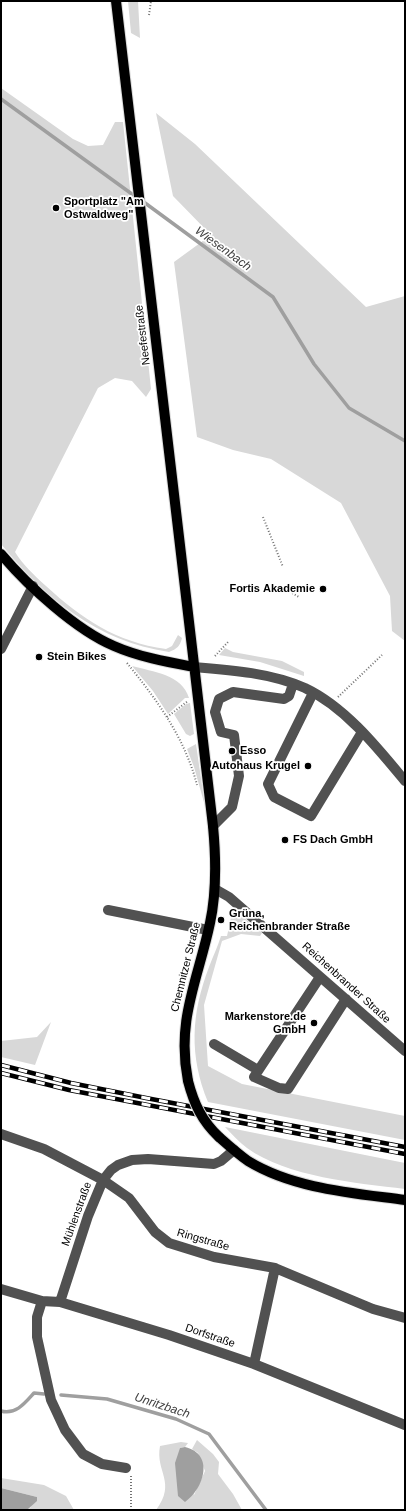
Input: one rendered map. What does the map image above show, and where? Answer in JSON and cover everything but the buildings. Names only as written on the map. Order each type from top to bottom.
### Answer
[{"type":"main road","name":"Neefestraße","points":[[116,1],[194,667]]},
{"type":"main road","points":[[1,554],[49,602],[93,635],[114,646],[172,663],[194,667]]},
{"type":"main road","name":"Chemnitzer Straße","points":[[194,667],[214,826],[215,889],[208,930],[187,1008],[184,1050],[192,1098],[202,1119],[219,1138],[258,1166],[292,1180],[351,1193],[405,1200]]},
{"type":"street","points":[[1,649],[33,586]]},
{"type":"street","points":[[194,667],[224,669],[274,678],[293,684],[313,693],[331,705],[362,732],[405,781]]},
{"type":"street","points":[[214,826],[232,807],[239,776],[234,736],[221,732],[215,712],[219,699],[233,692],[284,699],[289,696],[293,684]]},
{"type":"street","points":[[313,693],[268,784],[274,797],[311,816],[362,732]]},
{"type":"street","name":"Reichenbrander Straße","points":[[215,889],[229,897],[405,1051]]},
{"type":"street","points":[[108,910],[208,930]]},
{"type":"street","points":[[320,977],[254,1077],[279,1088],[288,1089],[346,999]]},
{"type":"street","points":[[214,1044],[258,1070]]},
{"type":"street","name":"Ringstraße","points":[[1,1134],[44,1149],[103,1180],[129,1198],[155,1232],[168,1242],[206,1255],[275,1268],[373,1309],[404,1314]]},
{"type":"street","name":"Mühlenstraße","points":[[60,1302],[88,1216],[103,1180],[111,1170],[118,1165],[132,1160],[148,1159],[214,1164],[221,1161],[234,1150]]},
{"type":"street","points":[[254,1364],[275,1268]]},
{"type":"street","name":"Dorfstraße","points":[[1,1289],[42,1301],[60,1302],[169,1335],[254,1364],[405,1424]]},
{"type":"street","points":[[42,1301],[37,1317],[37,1337],[51,1400],[64,1430],[83,1454],[102,1464],[126,1468]]},
{"type":"path","points":[[149,14],[151,1]]},
{"type":"path","points":[[263,517],[283,567]]},
{"type":"path","points":[[279,586],[299,597]]},
{"type":"path","points":[[215,656],[228,642]]},
{"type":"path","points":[[114,646],[151,692],[167,717],[184,747],[198,790]]},
{"type":"path","points":[[331,705],[382,655]]},
{"type":"path","points":[[167,717],[189,700]]},
{"type":"path","points":[[126,1468],[132,1476],[131,1510]]},
{"type":"shaded area","points":[[128,1],[138,1],[140,38],[131,33]]},
{"type":"shaded area","points":[[1,88],[73,139],[88,146],[103,145],[115,122],[123,122],[151,389],[146,397],[132,381],[115,378],[98,388],[15,552],[29,570],[59,598],[87,619],[116,635],[148,646],[166,649],[172,646],[178,635],[182,638],[178,647],[169,652],[143,646],[119,638],[96,627],[75,614],[36,583],[1,544]]},
{"type":"shaded area","points":[[156,113],[195,144],[366,307],[405,296],[405,641],[392,631],[390,596],[341,503],[271,459],[233,450],[197,437],[174,262],[211,235],[173,196]]},
{"type":"shaded area","points":[[225,648],[233,652],[282,661],[304,672],[304,676],[260,662],[219,655]]},
{"type":"shaded area","points":[[132,666],[166,675],[180,684],[189,698],[185,698],[168,714],[153,691]]},
{"type":"shaded area","points":[[190,703],[194,734],[190,736],[186,734],[174,714],[186,704]]},
{"type":"shaded area","points":[[196,744],[205,806],[194,767],[187,749]]},
{"type":"shaded area","points":[[233,908],[262,933],[260,936],[241,934],[222,941],[204,1005],[208,1066],[242,1084],[405,1116],[405,1140],[208,1102],[202,1085],[195,1051],[196,1018],[203,984],[221,936],[227,936]]},
{"type":"shaded area","points":[[51,1022],[35,1065],[1,1057],[1,1041],[37,1037]]},
{"type":"shaded area","points":[[225,1127],[405,1163],[405,1189],[344,1181],[282,1166],[263,1158],[247,1148]]},
{"type":"shaded area","points":[[197,1440],[213,1454],[219,1462],[218,1474],[233,1494],[242,1510],[156,1510],[165,1492],[164,1477],[159,1455],[160,1446],[181,1442],[188,1443],[185,1447],[180,1448],[194,1495],[205,1471],[198,1453],[192,1449]]},
{"type":"shaded area","points":[[185,1447],[194,1451],[200,1457],[203,1464],[203,1472],[197,1489],[185,1502],[178,1496],[175,1463],[180,1448]]},
{"type":"shaded area","points":[[1,1478],[44,1485],[66,1496],[74,1510],[26,1510],[30,1508],[37,1497],[1,1488]]},
{"type":"shaded area","points":[[1,1488],[37,1497],[37,1501],[27,1510],[1,1510]]},
{"type":"waterway","name":"Wiesenbach","points":[[1,99],[136,197]]},
{"type":"waterway","name":"Wiesenbach","points":[[141,200],[273,297],[314,364],[349,408],[405,441]]},
{"type":"waterway","name":"Unritzbach","points":[[1,1411],[6,1412],[16,1410],[34,1393],[44,1394]]},
{"type":"waterway","name":"Unritzbach","points":[[61,1395],[107,1399],[176,1419],[209,1434],[266,1510]]},
{"type":"railway","points":[[1,1065],[71,1083],[405,1147]]},
{"type":"railway","points":[[1,1073],[69,1090],[405,1154]]},
{"type":"place","name":"Sportplatz \"Am Ostwaldweg\"","points":[[56,208]]},
{"type":"place","name":"Fortis Akademie","points":[[323,589]]},
{"type":"place","name":"Stein Bikes","points":[[39,657]]},
{"type":"place","name":"Esso","points":[[232,751]]},
{"type":"place","name":"Autohaus Krugel","points":[[308,766]]},
{"type":"place","name":"FS Dach GmbH","points":[[285,840]]},
{"type":"place","name":"Grüna, Reichenbrander Straße","points":[[221,920]]},
{"type":"place","name":"Markenstore.de GmbH","points":[[314,1023]]}]
